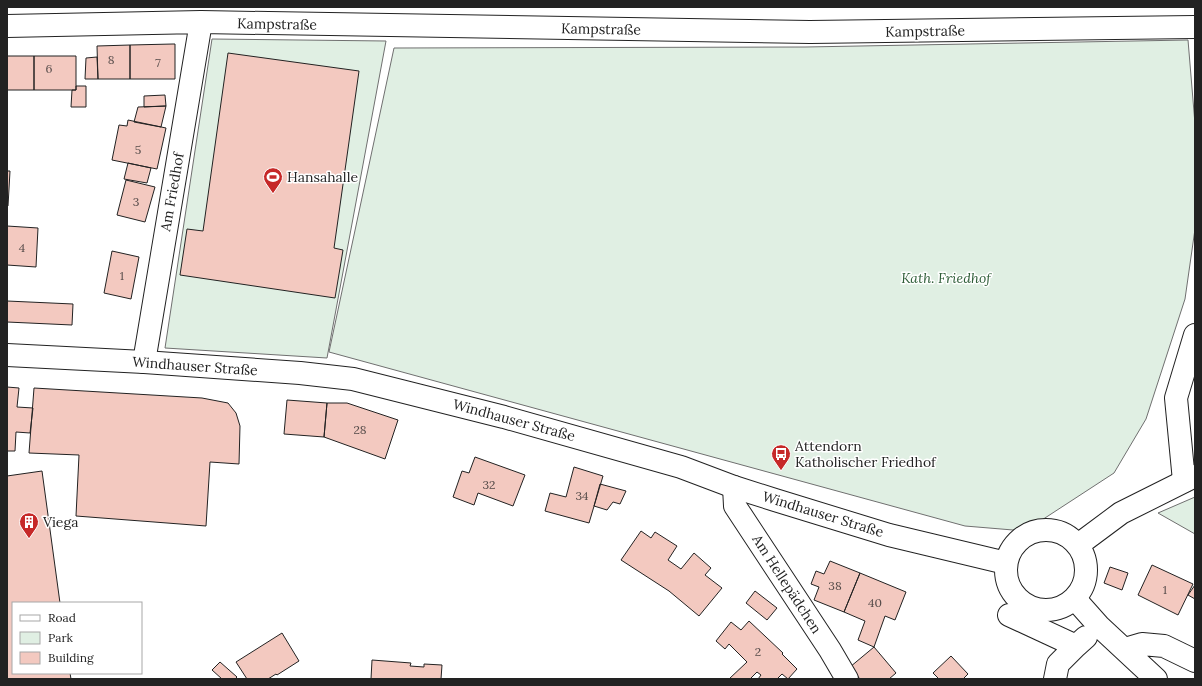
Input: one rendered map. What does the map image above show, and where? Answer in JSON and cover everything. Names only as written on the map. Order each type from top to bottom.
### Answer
[{"type":"street","name":"Kampstraße","points":[[7,26],[201,22],[810,32],[1195,28]]},
{"type":"street","name":"Am Friedhof","points":[[144,362],[201,22]]},
{"type":"street","points":[[1078,545],[1121,514],[1189,478],[1176,398],[1195,335]]},
{"type":"street","name":"Windhauser Straße","points":[[7,354],[144,362],[353,378],[504,416],[681,466],[734,487],[889,535],[1006,563]]},
{"type":"street","name":"Am Hellepädchen","points":[[734,487],[735,506],[830,650],[847,679]]},
{"type":"street","points":[[1043,529],[1056,530],[1068,536],[1078,545],[1085,558],[1087,572],[1083,586],[1075,599],[1065,606],[1052,610],[1039,610],[1027,606],[1017,599],[1009,588],[1006,576],[1006,563],[1010,551],[1018,540],[1030,533],[1043,529]]},
{"type":"street","points":[[1075,599],[1099,626],[1156,679]]},
{"type":"street","points":[[1009,615],[1076,646]]},
{"type":"street","points":[[1055,679],[1058,664],[1099,626]]},
{"type":"street","points":[[1125,649],[1142,644],[1164,646],[1195,661]]},
{"type":"green space","name":"Hansahalle","points":[[212,39],[386,41],[327,358],[165,348]]},
{"type":"green space","name":"Kath. Friedhof","points":[[1188,40],[1195,124],[1195,229],[1185,299],[1146,419],[1114,473],[1025,531],[965,526],[329,352],[394,48],[805,47]]},
{"type":"green space","points":[[1195,497],[1195,534],[1158,513]]},
{"type":"building","points":[[175,44],[175,79],[130,79],[130,45]]},
{"type":"building","points":[[130,45],[130,79],[98,79],[97,46]]},
{"type":"building","points":[[228,53],[359,71],[334,248],[343,250],[335,298],[180,275],[187,229],[203,231]]},
{"type":"building","points":[[7,56],[34,56],[34,90],[7,90]]},
{"type":"building","points":[[34,56],[76,56],[76,90],[34,90]]},
{"type":"building","points":[[97,57],[98,79],[85,79],[86,58]]},
{"type":"building","points":[[76,86],[86,86],[86,107],[71,107],[72,90],[76,90]]},
{"type":"building","points":[[165,95],[166,106],[144,107],[144,96]]},
{"type":"building","points":[[166,106],[161,127],[134,122],[138,107]]},
{"type":"building","points":[[128,120],[166,128],[157,169],[112,160],[119,125],[127,126]]},
{"type":"building","points":[[128,163],[151,168],[147,183],[124,179]]},
{"type":"building","points":[[7,171],[10,171],[8,206],[7,205]]},
{"type":"building","points":[[126,180],[155,187],[145,222],[117,215]]},
{"type":"building","points":[[7,226],[38,228],[36,267],[7,265]]},
{"type":"building","points":[[112,251],[139,257],[131,299],[104,293]]},
{"type":"building","points":[[7,301],[73,304],[72,325],[7,322]]},
{"type":"building","points":[[7,387],[19,388],[17,407],[33,408],[30,433],[16,432],[15,451],[7,451]]},
{"type":"building","points":[[34,388],[202,398],[228,403],[236,413],[240,426],[239,464],[210,462],[206,526],[76,516],[79,455],[29,453]]},
{"type":"building","points":[[287,400],[327,403],[324,437],[284,434]]},
{"type":"building","points":[[327,403],[347,403],[398,420],[385,459],[324,437]]},
{"type":"building","points":[[475,457],[525,475],[513,506],[478,493],[474,505],[453,497],[462,471],[469,473]]},
{"type":"building","points":[[574,467],[603,476],[589,523],[545,511],[550,493],[566,497]]},
{"type":"building","name":"Viega","points":[[42,471],[60,602],[12,602],[12,674],[70,674],[71,679],[7,679],[7,476]]},
{"type":"building","points":[[600,484],[626,491],[620,504],[613,502],[607,510],[594,506]]},
{"type":"building","points":[[641,531],[651,538],[655,532],[677,546],[668,560],[681,569],[694,553],[711,568],[705,575],[722,588],[699,616],[669,591],[621,560]]},
{"type":"building","points":[[830,561],[860,573],[844,612],[814,600],[819,587],[811,584],[816,571],[824,574]]},
{"type":"building","points":[[1152,565],[1193,584],[1178,615],[1138,595]]},
{"type":"building","points":[[1110,567],[1128,573],[1122,590],[1104,583]]},
{"type":"building","points":[[860,573],[906,592],[895,620],[885,616],[874,647],[858,640],[865,621],[844,612]]},
{"type":"building","points":[[1195,585],[1195,599],[1188,595]]},
{"type":"building","points":[[755,591],[777,608],[767,620],[746,603]]},
{"type":"building","points":[[749,621],[783,653],[782,654],[797,669],[788,679],[782,674],[777,679],[758,679],[761,675],[757,672],[750,679],[729,679],[747,662],[729,644],[725,649],[716,641],[731,622],[741,630]]},
{"type":"building","points":[[282,633],[299,661],[268,679],[247,679],[236,662]]},
{"type":"building","points":[[874,647],[896,673],[889,679],[860,679],[850,667]]},
{"type":"building","points":[[951,656],[968,674],[963,679],[939,679],[933,673]]},
{"type":"building","points":[[372,660],[411,663],[410,666],[424,667],[424,664],[442,665],[441,679],[371,679]]},
{"type":"building","points":[[220,662],[237,677],[235,679],[222,679],[212,670]]},
{"type":"place","name":"Hansahalle","points":[[273,194]]},
{"type":"place","name":"Attendorn Katholischer Friedhof","points":[[781,471]]},
{"type":"place","name":"Viega","points":[[29,539]]}]
